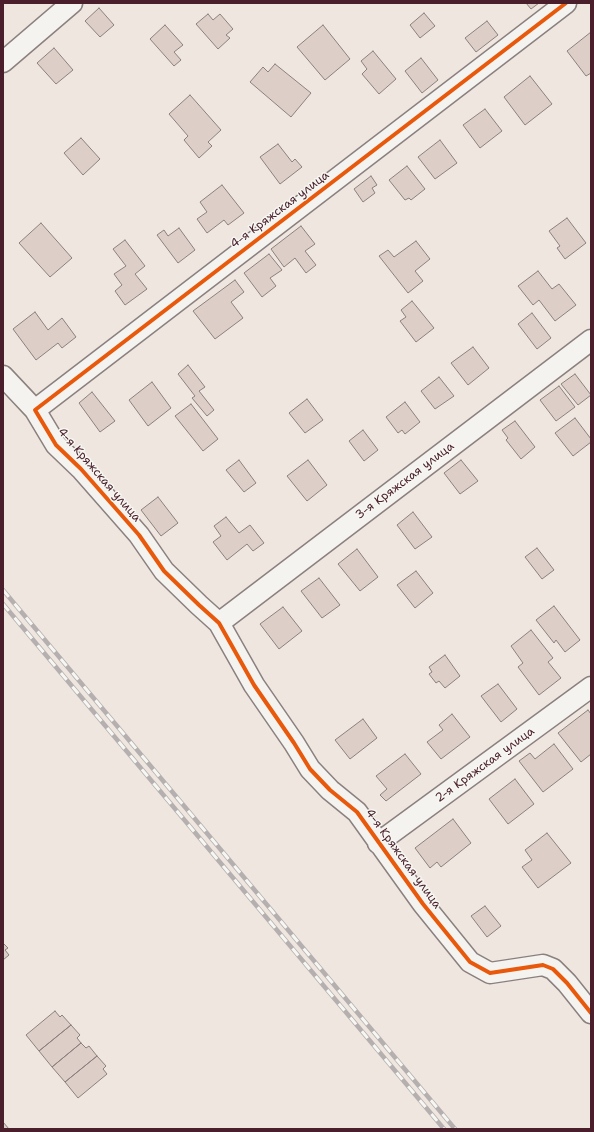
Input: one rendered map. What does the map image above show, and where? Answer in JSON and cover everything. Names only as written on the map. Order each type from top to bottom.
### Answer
[{"type":"street","points":[[3,62],[72,3]]},
{"type":"street","name":"4-я Кряжская улица","points":[[566,3],[34,410],[56,445],[81,469],[139,535],[164,571],[219,623],[254,685],[310,769],[330,790],[357,812],[423,904],[470,962],[490,973],[543,965],[553,969],[567,982],[591,1013]]},
{"type":"street","name":"3-я Кряжская улица","points":[[219,623],[591,340]]},
{"type":"street","points":[[3,376],[34,410]]},
{"type":"street","name":"2-я Кряжская улица","points":[[378,843],[591,687]]},
{"type":"building","points":[[526,3],[539,3],[531,9]]},
{"type":"building","points":[[99,8],[114,25],[100,37],[85,21]]},
{"type":"building","points":[[424,13],[435,26],[420,38],[410,25]]},
{"type":"building","points":[[208,14],[213,20],[220,14],[233,29],[226,35],[230,38],[218,49],[196,24]]},
{"type":"building","points":[[487,21],[498,35],[476,52],[465,38]]},
{"type":"building","points":[[165,25],[183,45],[174,52],[181,60],[174,66],[150,39]]},
{"type":"building","points":[[323,25],[350,59],[325,80],[297,47]]},
{"type":"building","points":[[591,32],[591,73],[586,76],[567,51]]},
{"type":"building","points":[[54,48],[73,70],[56,84],[37,63]]},
{"type":"building","points":[[373,51],[396,79],[379,94],[362,74],[367,69],[361,61]]},
{"type":"building","points":[[421,58],[438,80],[422,93],[405,71]]},
{"type":"building","points":[[275,64],[311,93],[291,117],[250,82],[263,67],[268,72]]},
{"type":"building","points":[[530,76],[552,104],[525,125],[504,97]]},
{"type":"building","points":[[190,95],[221,130],[208,142],[212,146],[199,158],[184,140],[188,136],[169,114]]},
{"type":"building","points":[[485,109],[502,131],[480,148],[463,125]]},
{"type":"building","points":[[81,138],[100,159],[83,175],[64,153]]},
{"type":"building","points":[[440,140],[457,163],[435,179],[418,157]]},
{"type":"building","points":[[278,144],[292,162],[295,159],[302,167],[280,184],[260,157]]},
{"type":"building","points":[[407,166],[425,189],[411,200],[409,198],[405,200],[389,180]]},
{"type":"building","points":[[371,176],[377,185],[372,188],[375,193],[363,202],[354,189]]},
{"type":"building","points":[[222,185],[244,213],[228,225],[224,220],[207,233],[197,219],[207,212],[200,202]]},
{"type":"building","points":[[567,218],[586,243],[565,259],[557,248],[560,246],[549,231]]},
{"type":"building","points":[[41,223],[72,258],[50,277],[19,243]]},
{"type":"building","points":[[301,226],[315,244],[305,251],[316,265],[306,273],[295,258],[284,267],[271,249]]},
{"type":"building","points":[[179,228],[195,250],[178,263],[157,235],[164,230],[168,236]]},
{"type":"building","points":[[125,240],[145,266],[135,274],[147,289],[125,305],[115,291],[122,285],[114,274],[126,266],[113,249]]},
{"type":"building","points":[[416,241],[430,259],[415,271],[423,281],[408,293],[379,256],[388,250],[394,257]]},
{"type":"building","points":[[269,254],[282,270],[270,278],[276,286],[262,297],[244,273]]},
{"type":"building","points":[[538,271],[552,289],[559,284],[576,305],[555,321],[539,300],[533,305],[518,286]]},
{"type":"building","points":[[235,280],[244,292],[231,302],[243,318],[215,339],[193,311]]},
{"type":"building","points":[[412,301],[434,328],[416,342],[400,321],[406,317],[401,310]]},
{"type":"building","points":[[35,312],[48,330],[62,318],[76,337],[62,348],[58,343],[36,360],[13,329]]},
{"type":"building","points":[[532,313],[551,338],[537,349],[518,324]]},
{"type":"building","points":[[473,347],[489,368],[468,385],[451,363]]},
{"type":"building","points":[[188,365],[205,387],[199,391],[214,410],[207,416],[192,398],[195,396],[178,374]]},
{"type":"building","points":[[575,374],[591,395],[578,405],[561,384]]},
{"type":"building","points":[[439,377],[454,396],[435,409],[421,391]]},
{"type":"building","points":[[152,382],[171,408],[148,426],[129,400]]},
{"type":"building","points":[[559,386],[575,407],[556,421],[540,400]]},
{"type":"building","points":[[92,392],[115,421],[100,432],[79,403]]},
{"type":"building","points":[[307,399],[323,420],[305,433],[289,413]]},
{"type":"building","points":[[405,402],[420,422],[405,434],[402,430],[398,433],[386,417]]},
{"type":"building","points":[[191,404],[218,439],[203,451],[175,416]]},
{"type":"building","points":[[575,418],[591,439],[591,442],[573,456],[555,433]]},
{"type":"building","points":[[515,421],[535,447],[521,459],[506,440],[508,438],[502,430]]},
{"type":"building","points":[[363,430],[378,450],[364,461],[349,441]]},
{"type":"building","points":[[239,460],[256,483],[244,492],[226,470]]},
{"type":"building","points":[[308,460],[327,485],[307,501],[287,476]]},
{"type":"building","points":[[461,460],[478,481],[460,494],[444,473]]},
{"type":"building","points":[[158,497],[178,523],[161,536],[141,510]]},
{"type":"building","points":[[413,512],[432,537],[415,549],[397,525]]},
{"type":"building","points":[[226,517],[239,533],[250,525],[264,543],[253,551],[247,544],[227,560],[213,542],[221,536],[214,526]]},
{"type":"building","points":[[537,548],[554,570],[542,579],[525,557]]},
{"type":"building","points":[[357,549],[378,577],[360,591],[338,564]]},
{"type":"building","points":[[416,571],[433,593],[415,608],[397,585]]},
{"type":"building","points":[[319,578],[340,605],[322,618],[301,591]]},
{"type":"building","points":[[554,606],[580,640],[565,652],[556,640],[554,643],[536,620]]},
{"type":"building","points":[[283,607],[302,631],[279,649],[260,624]]},
{"type":"building","points":[[531,630],[553,658],[548,662],[561,678],[539,695],[518,667],[523,663],[511,646]]},
{"type":"building","points":[[445,655],[460,676],[445,688],[439,681],[436,683],[429,674],[432,672],[429,667]]},
{"type":"building","points":[[498,684],[517,709],[501,722],[481,696]]},
{"type":"building","points":[[588,710],[591,714],[591,754],[581,762],[558,733]]},
{"type":"building","points":[[452,714],[470,737],[441,759],[427,742],[443,730],[439,725]]},
{"type":"building","points":[[363,719],[377,738],[350,759],[335,740]]},
{"type":"building","points":[[554,744],[573,769],[543,792],[519,761],[530,753],[535,759]]},
{"type":"building","points":[[405,754],[421,774],[386,801],[380,795],[387,789],[376,776]]},
{"type":"building","points":[[515,779],[534,804],[508,824],[489,799]]},
{"type":"building","points":[[453,819],[471,843],[441,867],[437,862],[430,868],[415,848]]},
{"type":"building","points":[[547,833],[571,863],[538,888],[522,867],[532,860],[525,850]]},
{"type":"building","points":[[485,906],[501,926],[487,937],[471,916]]},
{"type":"building","points":[[3,943],[8,948],[5,950],[9,955],[3,960]]},
{"type":"building","points":[[55,1011],[60,1017],[62,1015],[71,1025],[39,1051],[26,1035]]},
{"type":"building","points":[[71,1025],[80,1035],[77,1038],[81,1043],[52,1067],[39,1051]]},
{"type":"building","points":[[81,1043],[86,1048],[89,1046],[97,1056],[65,1082],[52,1067]]},
{"type":"building","points":[[97,1056],[106,1066],[103,1069],[107,1074],[78,1098],[65,1082]]},
{"type":"building","points":[[3,1122],[9,1129],[3,1129]]},
{"type":"railway","points":[[3,590],[455,1129]]},
{"type":"railway","points":[[3,604],[444,1129]]},
{"type":"cycle path","points":[[566,3],[35,410],[56,445],[81,469],[139,535],[164,571],[219,623],[254,685],[310,769],[330,790],[357,812],[423,904],[470,962],[490,973],[543,965],[553,969],[567,983],[591,1013]]}]
